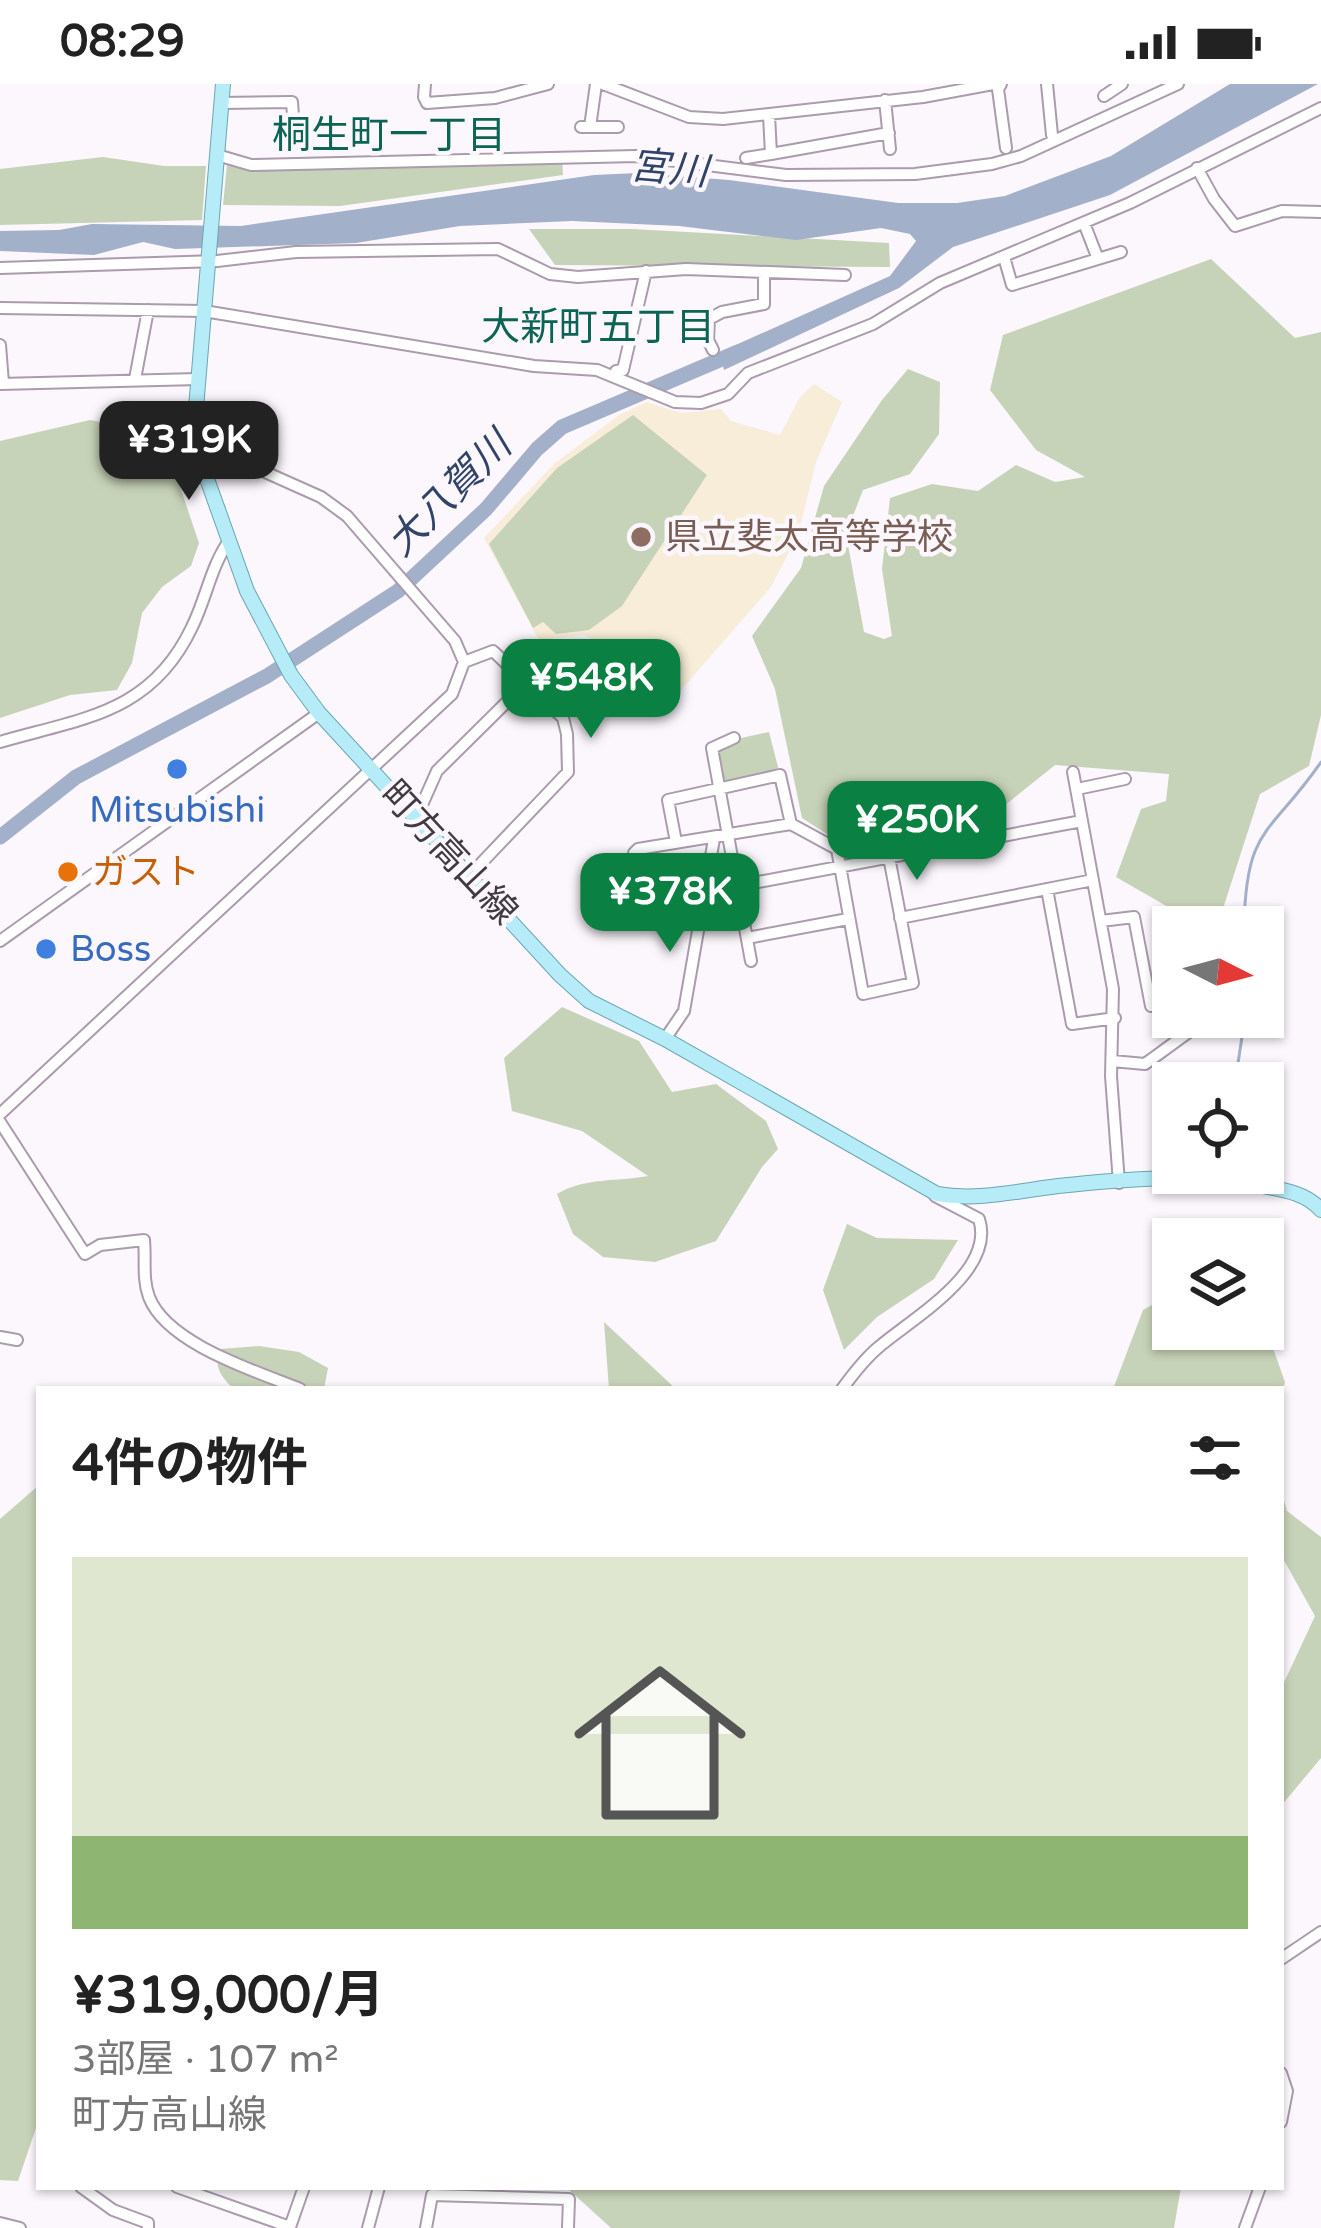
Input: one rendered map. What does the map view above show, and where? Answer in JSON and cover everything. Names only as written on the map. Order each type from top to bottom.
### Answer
[{"type":"main road","name":"町方高山線","points":[[223,84],[195,420],[199,450],[229,542],[272,644],[298,685],[589,1001],[664,1039],[925,1190],[966,1197],[1218,1179],[1288,1191],[1321,1209]]},
{"type":"street","points":[[425,84],[428,103],[495,98],[548,84]]},
{"type":"street","points":[[618,127],[586,127],[599,84],[696,118],[770,115],[997,84],[1006,148]]},
{"type":"street","points":[[878,84],[890,149]]},
{"type":"street","points":[[1047,84],[1052,135]]},
{"type":"street","points":[[1104,96],[1122,84]]},
{"type":"street","points":[[217,159],[251,165],[640,156],[786,175],[915,174],[1021,156],[1178,84]]},
{"type":"street","points":[[221,103],[292,102],[292,116]]},
{"type":"street","points":[[0,308],[205,311],[534,366],[597,370],[669,400],[693,404],[720,398],[748,374],[873,324],[928,290],[1084,223],[1321,108]]},
{"type":"street","points":[[770,115],[771,154]]},
{"type":"street","points":[[746,158],[889,133]]},
{"type":"street","points":[[1197,169],[1235,226],[1282,211],[1321,212]]},
{"type":"street","points":[[1084,223],[1098,259]]},
{"type":"street","points":[[0,268],[296,252],[498,249],[550,274],[578,277],[646,271],[845,275]]},
{"type":"street","points":[[1004,257],[1012,285],[1121,251]]},
{"type":"street","points":[[618,376],[646,271]]},
{"type":"street","points":[[713,350],[708,340],[709,320],[722,312],[764,304],[764,272]]},
{"type":"street","points":[[136,380],[148,310]]},
{"type":"street","points":[[0,345],[2,383],[198,379]]},
{"type":"street","points":[[199,450],[220,452],[329,501],[448,630],[464,662],[452,694],[0,1118],[85,1254],[100,1246],[144,1240],[146,1285],[152,1304],[164,1318],[228,1360],[293,1386]]},
{"type":"street","points":[[0,742],[91,718],[140,694],[187,638],[229,542]]},
{"type":"street","points":[[464,662],[493,651],[562,718],[568,772],[469,876]]},
{"type":"street","points":[[413,815],[437,771],[526,683]]},
{"type":"street","points":[[0,941],[320,713]]},
{"type":"street","points":[[734,737],[712,748],[751,961]]},
{"type":"street","points":[[1073,772],[1114,1018],[1119,1183]]},
{"type":"street","points":[[676,842],[668,800],[780,776],[791,824]]},
{"type":"street","points":[[1076,789],[1125,779]]},
{"type":"street","points":[[737,886],[1082,821]]},
{"type":"street","points":[[706,885],[628,897],[634,853],[676,842],[791,824],[837,849],[863,994],[913,983],[889,857]]},
{"type":"street","points":[[664,1039],[684,1012],[714,839]]},
{"type":"street","points":[[900,918],[1094,880]]},
{"type":"street","points":[[1047,889],[1072,1024],[1114,1018]]},
{"type":"street","points":[[1101,921],[1134,916],[1151,1006]]},
{"type":"street","points":[[747,938],[848,919]]},
{"type":"street","points":[[1112,1061],[1145,1064],[1181,1038]]},
{"type":"street","points":[[845,1386],[874,1352],[954,1286],[976,1253],[982,1232],[979,1219],[925,1190]]},
{"type":"street","points":[[0,1337],[17,1340]]},
{"type":"street","points":[[1284,1956],[1321,1932]]},
{"type":"street","points":[[85,2190],[112,2210],[148,2223],[148,2228]]},
{"type":"street","points":[[185,2190],[290,2227],[303,2190]]},
{"type":"street","points":[[368,2228],[378,2190]]},
{"type":"street","points":[[1245,2228],[1259,2190]]},
{"type":"street","points":[[426,2228],[432,2195],[497,2192],[569,2199],[568,2228]]},
{"type":"street","points":[[0,2223],[20,2228]]},
{"type":"shaded area","name":"県立斐太高等学校","points":[[814,384],[842,402],[816,462],[798,535],[771,587],[680,691],[660,689],[585,635],[539,640],[484,538],[554,464],[619,415],[646,402],[681,413],[721,409],[731,421],[780,435],[800,397]]},
{"type":"green space","points":[[103,157],[164,166],[206,166],[202,220],[0,225],[0,169]]},
{"type":"green space","points":[[562,159],[563,175],[340,206],[223,205],[227,164]]},
{"type":"green space","points":[[529,229],[632,229],[889,243],[890,267],[555,265]]},
{"type":"green space","points":[[1211,259],[1295,338],[1321,332],[1321,715],[1309,766],[1260,794],[1224,906],[1166,906],[1116,877],[1141,809],[1166,801],[1169,774],[1055,765],[999,810],[853,851],[802,818],[775,689],[752,636],[801,568],[824,486],[882,400],[908,369],[940,382],[939,434],[910,474],[863,490],[846,534],[864,632],[884,639],[892,636],[882,569],[890,498],[932,484],[978,491],[1016,465],[1055,482],[1085,477],[1036,450],[990,390],[1003,335]]},
{"type":"green space","points":[[633,415],[707,475],[622,606],[589,630],[556,634],[543,622],[533,628],[489,544],[557,468]]},
{"type":"green space","points":[[90,420],[138,429],[171,460],[199,543],[191,566],[162,587],[142,613],[132,663],[117,690],[70,695],[0,718],[0,441]]},
{"type":"green space","points":[[769,732],[779,771],[721,782],[716,750],[737,739]]},
{"type":"green space","points":[[562,1007],[639,1041],[672,1092],[716,1084],[766,1121],[778,1149],[716,1241],[655,1262],[603,1257],[573,1234],[557,1194],[590,1182],[648,1176],[582,1131],[512,1111],[504,1058]]},
{"type":"green space","points":[[847,1224],[877,1238],[958,1240],[934,1279],[877,1317],[844,1350],[823,1290]]},
{"type":"green space","points":[[1152,1305],[1152,1350],[1274,1350],[1285,1382],[1284,1386],[1114,1386],[1143,1310]]},
{"type":"green space","points":[[604,1322],[673,1386],[609,1386]]},
{"type":"green space","points":[[259,1346],[299,1352],[328,1368],[325,1386],[231,1386],[217,1361],[220,1349]]},
{"type":"green space","points":[[36,1488],[36,2128],[18,2181],[0,2180],[0,1519]]},
{"type":"green space","points":[[1284,1500],[1287,1511],[1321,1537],[1321,1758],[1284,1802],[1284,1683],[1315,1616],[1284,1560]]},
{"type":"green space","points":[[569,2190],[1180,2190],[1174,2228],[611,2228]]},
{"type":"water","points":[[1230,84],[1318,84],[1110,195],[953,247],[899,288],[724,370],[720,352],[890,276],[916,241],[910,234],[881,228],[796,240],[679,226],[572,221],[460,226],[356,243],[175,249],[143,242],[94,255],[0,251],[0,231],[92,224],[241,226],[594,175],[638,173],[729,180],[898,203],[957,203],[1005,196],[1111,156]]},
{"type":"waterway","name":"大八賀川","points":[[0,837],[76,777],[267,676],[398,591],[486,509],[562,427],[738,352]]},
{"type":"waterway","points":[[1245,906],[1256,849],[1321,762]]},
{"type":"waterway","points":[[1238,1062],[1242,1038]]},
{"type":"place","name":"県立斐太高等学校","points":[[641,537]]},
{"type":"place","name":"Mitsubishi","points":[[177,769]]},
{"type":"place","name":"ガスト","points":[[68,872]]},
{"type":"place","name":"Boss","points":[[46,949]]},
{"type":"district","name":"桐生町一丁目","points":[[389,135]]},
{"type":"district","name":"大新町五丁目","points":[[598,327]]},
{"type":"water label","name":"宮川","points":[[669,169]]}]
